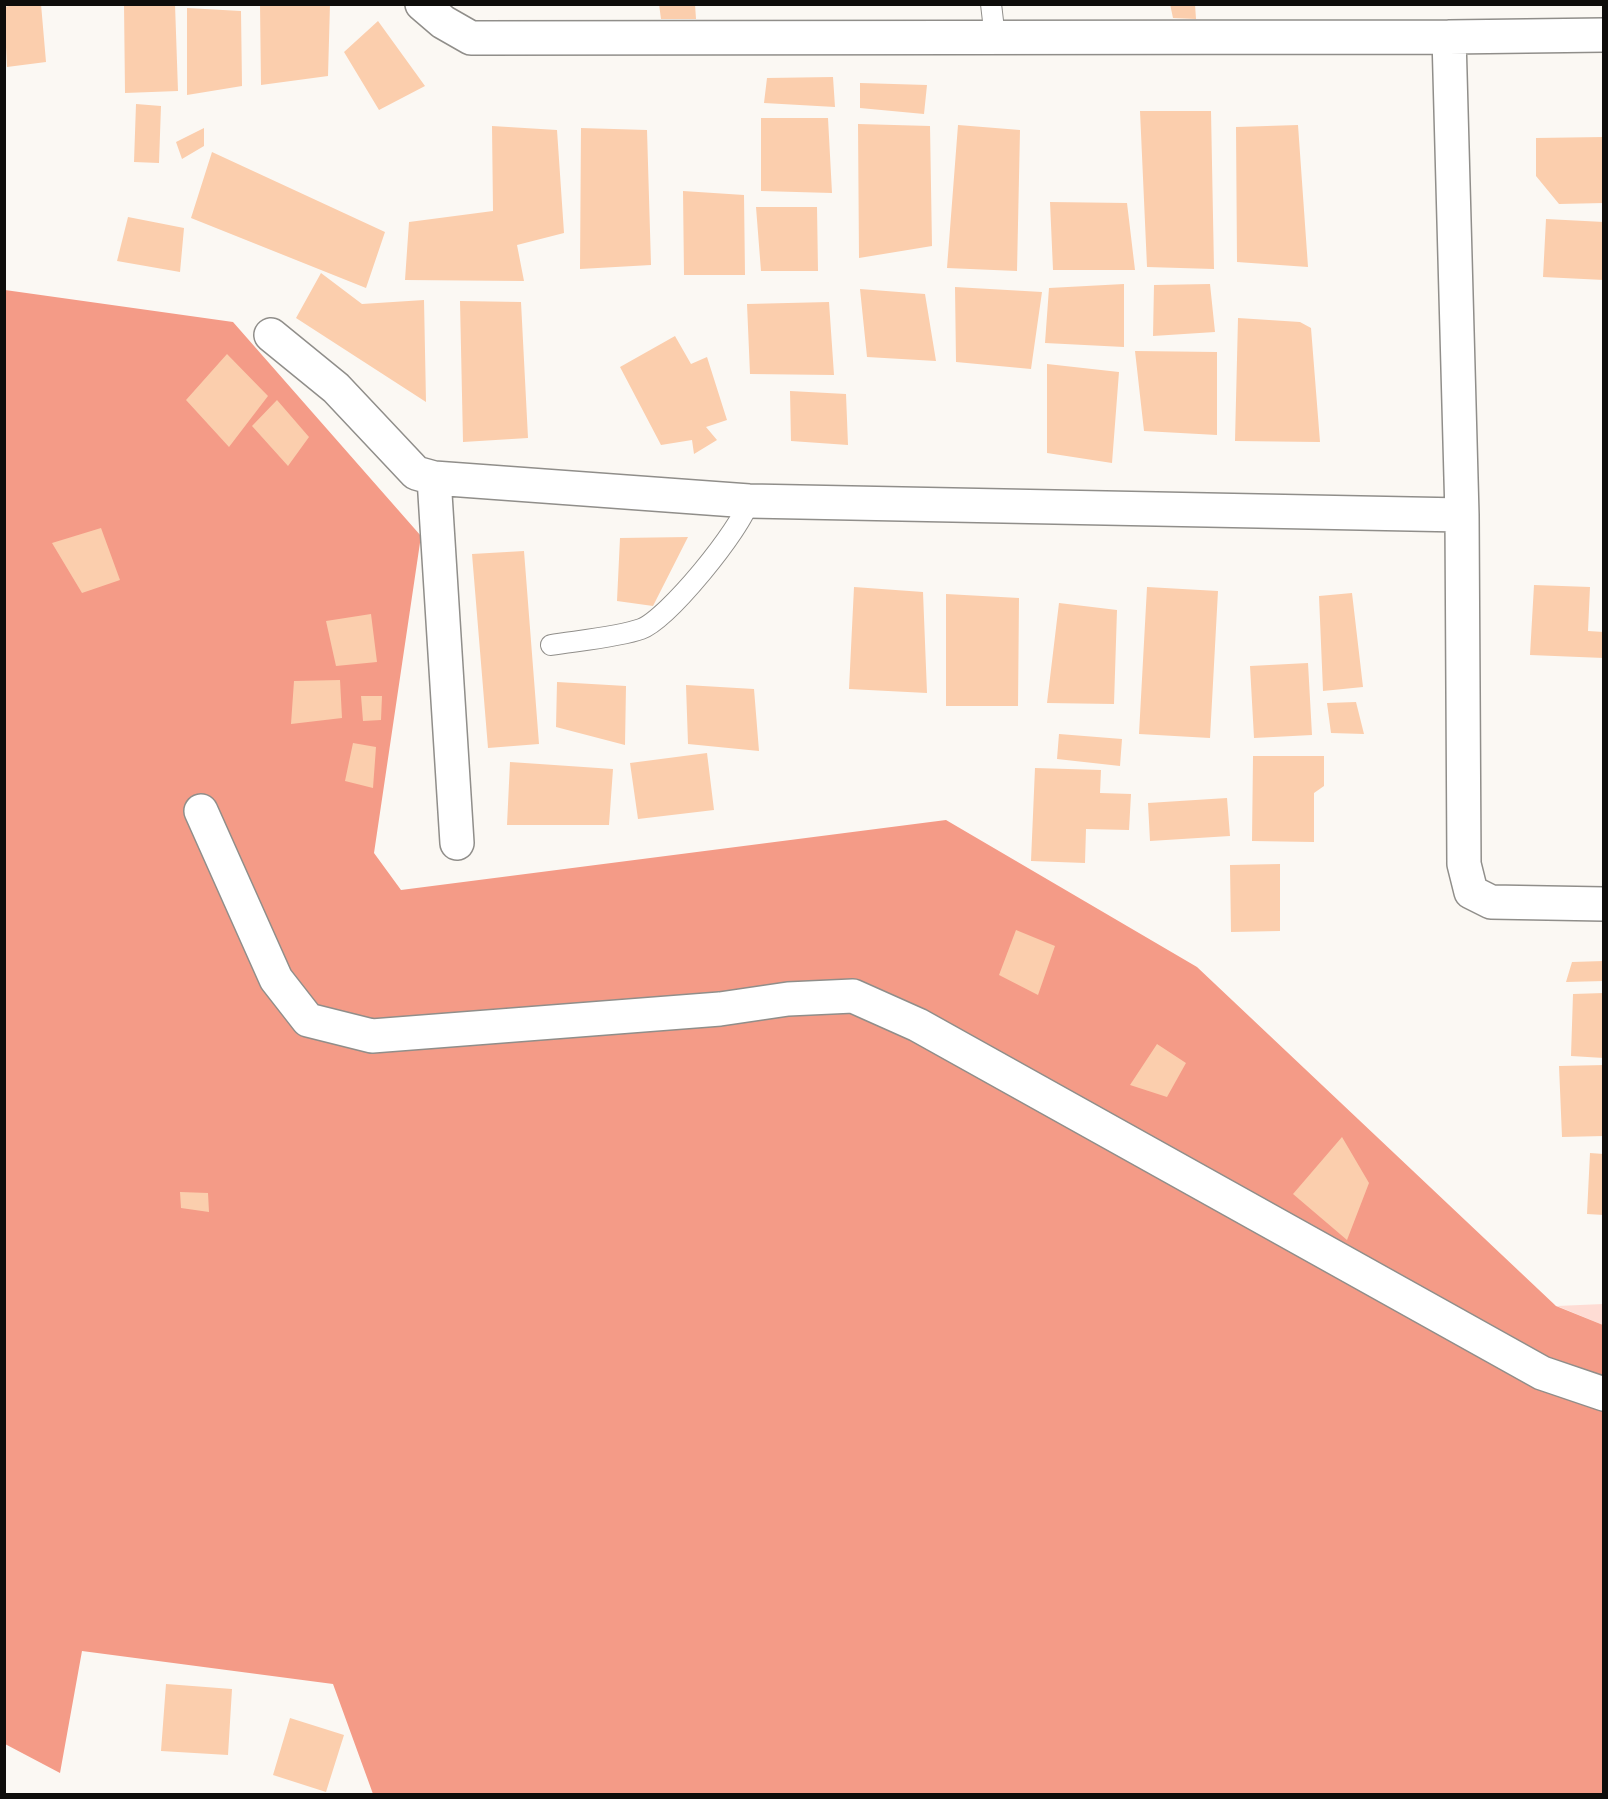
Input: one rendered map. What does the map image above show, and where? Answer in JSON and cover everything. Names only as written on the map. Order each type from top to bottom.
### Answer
[{"type":"street","points":[[422,4],[443,22],[471,38],[1604,35]]},
{"type":"street","points":[[1449,37],[1462,515],[1464,864],[1471,891],[1491,902],[1604,904]]},
{"type":"street","points":[[271,335],[336,388],[416,473],[434,478],[749,501],[1462,515]]},
{"type":"street","points":[[434,478],[457,843]]},
{"type":"street","points":[[201,811],[276,979],[308,1020],[372,1036],[720,1009],[788,999],[853,996],[918,1025],[1542,1373],[1604,1394]]},
{"type":"lane","points":[[991,4],[995,38]]},
{"type":"lane","points":[[550,645],[641,629],[664,614],[735,530],[749,501]]},
{"type":"shaded area","points":[[5,290],[233,322],[421,536],[374,853],[401,890],[946,820],[1197,967],[1556,1306],[1603,1325],[1603,1794],[373,1794],[333,1684],[82,1651],[60,1773],[5,1744]]},
{"type":"shaded area","points":[[1603,1304],[1603,1325],[1557,1306]]},
{"type":"building","points":[[41,4],[46,62],[7,67],[4,7]]},
{"type":"building","points":[[124,4],[175,4],[178,91],[125,93]]},
{"type":"building","points":[[260,4],[330,4],[328,76],[261,85]]},
{"type":"building","points":[[659,4],[695,4],[696,19],[661,19]]},
{"type":"building","points":[[1170,4],[1195,4],[1196,19],[1173,18]]},
{"type":"building","points":[[187,8],[241,11],[242,86],[187,95]]},
{"type":"building","points":[[378,21],[425,86],[379,110],[344,52]]},
{"type":"building","points":[[833,77],[835,107],[764,103],[767,78]]},
{"type":"building","points":[[860,83],[927,85],[924,114],[860,108]]},
{"type":"building","points":[[136,104],[161,106],[159,163],[134,162]]},
{"type":"building","points":[[1140,111],[1211,111],[1214,269],[1147,267]]},
{"type":"building","points":[[761,118],[828,118],[832,193],[761,191]]},
{"type":"building","points":[[858,124],[930,126],[932,246],[859,258]]},
{"type":"building","points":[[958,125],[1020,130],[1017,271],[947,268]]},
{"type":"building","points":[[1298,125],[1308,267],[1237,262],[1236,127]]},
{"type":"building","points":[[492,126],[557,130],[564,233],[517,245],[524,281],[405,280],[409,222],[493,211]]},
{"type":"building","points":[[204,128],[204,146],[182,159],[176,142]]},
{"type":"building","points":[[581,128],[647,130],[651,265],[580,269]]},
{"type":"building","points":[[1604,137],[1604,203],[1559,204],[1536,176],[1536,138]]},
{"type":"building","points":[[212,152],[385,232],[366,288],[191,218]]},
{"type":"building","points":[[683,191],[744,195],[745,275],[684,275]]},
{"type":"building","points":[[1050,202],[1127,203],[1135,270],[1053,270]]},
{"type":"building","points":[[756,207],[817,207],[818,271],[761,271]]},
{"type":"building","points":[[128,217],[184,228],[180,272],[117,261]]},
{"type":"building","points":[[1546,219],[1604,222],[1604,280],[1543,277]]},
{"type":"building","points":[[321,273],[362,304],[424,300],[426,402],[296,318]]},
{"type":"building","points":[[1124,284],[1124,347],[1045,343],[1049,288]]},
{"type":"building","points":[[1210,284],[1215,332],[1153,336],[1154,285]]},
{"type":"building","points":[[955,287],[1042,292],[1031,369],[956,362]]},
{"type":"building","points":[[860,289],[925,294],[936,361],[867,357]]},
{"type":"building","points":[[460,301],[521,302],[528,438],[463,442]]},
{"type":"building","points":[[829,302],[834,375],[750,374],[747,304]]},
{"type":"building","points":[[1238,318],[1300,322],[1311,328],[1320,442],[1235,441]]},
{"type":"building","points":[[675,336],[691,364],[707,357],[727,420],[706,427],[717,440],[694,454],[692,440],[661,445],[620,367]]},
{"type":"building","points":[[1135,351],[1217,352],[1217,435],[1144,431]]},
{"type":"building","points":[[227,354],[268,396],[229,447],[186,400]]},
{"type":"building","points":[[1047,364],[1119,372],[1112,463],[1047,453]]},
{"type":"building","points":[[790,391],[846,394],[848,445],[791,441]]},
{"type":"building","points":[[277,400],[309,437],[288,466],[252,426]]},
{"type":"building","points":[[101,528],[120,580],[82,593],[52,543]]},
{"type":"building","points":[[688,537],[653,606],[617,601],[620,538]]},
{"type":"building","points":[[524,551],[539,744],[488,748],[472,554]]},
{"type":"building","points":[[1534,585],[1590,587],[1588,631],[1604,632],[1604,658],[1530,655]]},
{"type":"building","points":[[854,587],[923,592],[927,693],[849,689]]},
{"type":"building","points":[[1147,587],[1218,591],[1210,738],[1139,734]]},
{"type":"building","points":[[1352,593],[1363,687],[1323,691],[1319,596]]},
{"type":"building","points":[[946,594],[1019,598],[1018,706],[946,706]]},
{"type":"building","points":[[1059,603],[1117,610],[1114,704],[1047,703]]},
{"type":"building","points":[[371,614],[377,662],[336,666],[326,621]]},
{"type":"building","points":[[1308,663],[1312,735],[1254,738],[1250,666]]},
{"type":"building","points":[[340,680],[342,718],[291,724],[294,681]]},
{"type":"building","points":[[557,682],[626,686],[625,745],[556,727]]},
{"type":"building","points":[[686,685],[754,689],[759,751],[688,744]]},
{"type":"building","points":[[361,696],[382,696],[381,720],[363,721]]},
{"type":"building","points":[[1356,702],[1364,734],[1331,733],[1327,703]]},
{"type":"building","points":[[1059,734],[1122,739],[1120,766],[1057,759]]},
{"type":"building","points":[[353,743],[376,747],[373,788],[345,781]]},
{"type":"building","points":[[707,753],[714,810],[638,819],[630,763]]},
{"type":"building","points":[[1253,756],[1324,756],[1324,786],[1314,793],[1314,842],[1252,841]]},
{"type":"building","points":[[510,762],[613,769],[609,825],[507,825]]},
{"type":"building","points":[[1035,768],[1101,770],[1100,793],[1131,794],[1129,830],[1086,829],[1085,863],[1031,861]]},
{"type":"building","points":[[1227,798],[1230,836],[1150,841],[1148,803]]},
{"type":"building","points":[[1280,864],[1280,931],[1231,932],[1230,865]]},
{"type":"building","points":[[1016,930],[1055,946],[1038,995],[999,975]]},
{"type":"building","points":[[1604,961],[1604,981],[1566,982],[1572,962]]},
{"type":"building","points":[[1604,993],[1604,1058],[1571,1056],[1573,994]]},
{"type":"building","points":[[1157,1044],[1186,1063],[1167,1097],[1130,1085]]},
{"type":"building","points":[[1604,1065],[1604,1136],[1562,1137],[1559,1066]]},
{"type":"building","points":[[1342,1137],[1369,1183],[1347,1240],[1293,1194]]},
{"type":"building","points":[[1590,1153],[1604,1154],[1604,1215],[1587,1214]]},
{"type":"building","points":[[180,1192],[208,1193],[209,1212],[181,1208]]},
{"type":"building","points":[[166,1684],[232,1689],[228,1755],[161,1751]]},
{"type":"building","points":[[290,1718],[344,1735],[326,1792],[273,1775]]}]
